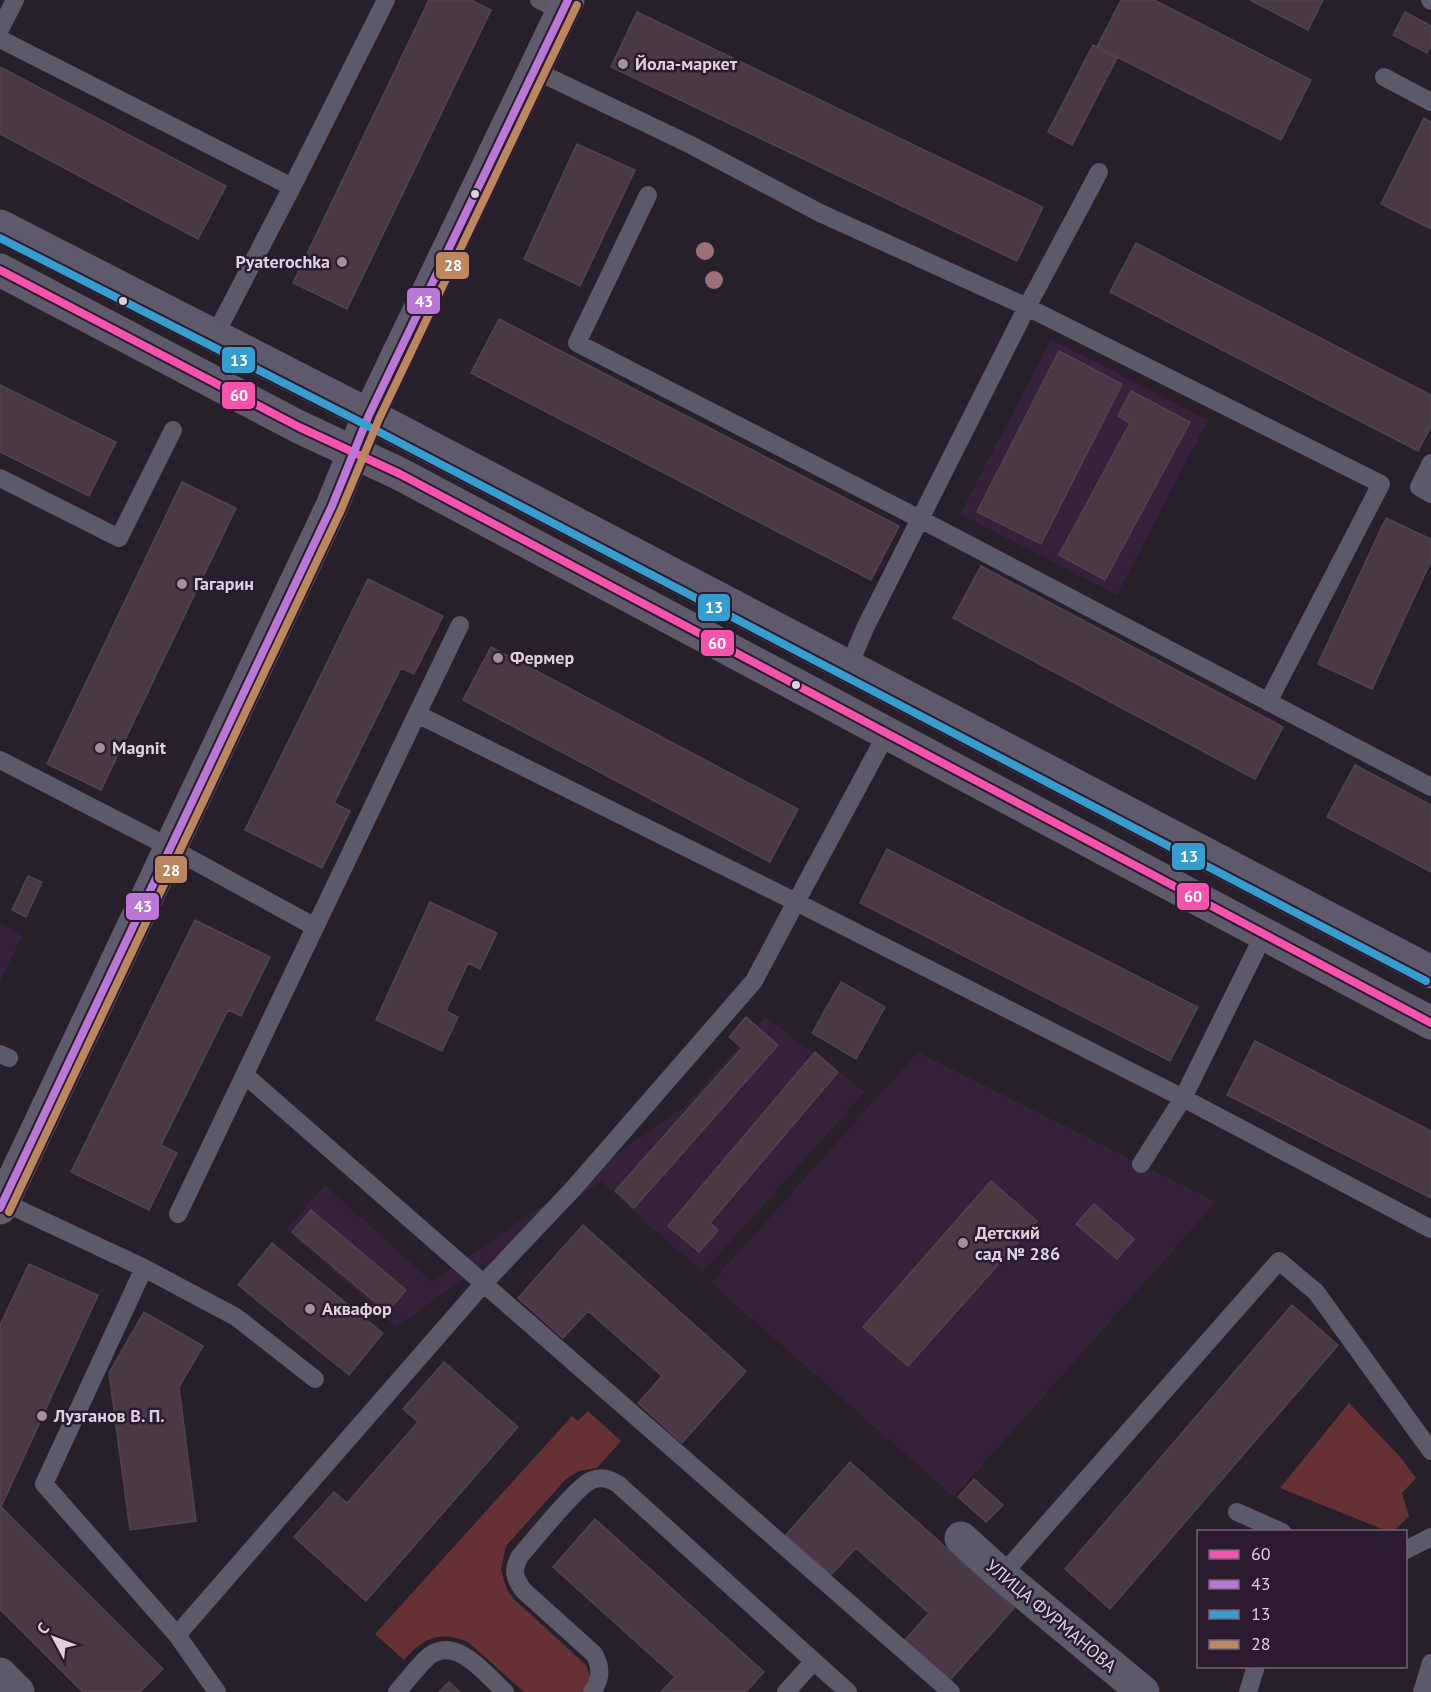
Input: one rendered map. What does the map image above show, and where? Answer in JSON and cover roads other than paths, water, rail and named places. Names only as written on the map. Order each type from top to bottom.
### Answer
[{"type":"main road","points":[[0,226],[369,415],[1431,972]]},
{"type":"main road","points":[[0,270],[299,427],[400,474],[1431,1023]]},
{"type":"street","points":[[1,1205],[332,506],[369,415],[534,70],[556,4]]},
{"type":"street","name":"УЛИЦА ФУРМАНОВА","points":[[961,1538],[1143,1692]]},
{"type":"street","points":[[0,1674],[18,1692]]},
{"type":"lane","points":[[0,29],[15,0]]},
{"type":"lane","points":[[214,337],[386,0]]},
{"type":"lane","points":[[0,39],[292,187]]},
{"type":"lane","points":[[534,70],[688,144],[820,213],[1027,307],[1381,484],[1268,702]]},
{"type":"lane","points":[[1384,77],[1431,102]]},
{"type":"lane","points":[[848,668],[866,626],[1027,307],[1099,172]]},
{"type":"lane","points":[[648,195],[577,343],[920,519],[1431,787]]},
{"type":"lane","points":[[0,478],[119,537],[173,430]]},
{"type":"lane","points":[[1431,463],[1419,487],[1431,494]]},
{"type":"lane","points":[[177,1214],[460,625]]},
{"type":"lane","points":[[417,714],[1183,1098],[1431,1229]]},
{"type":"lane","points":[[177,1635],[484,1283],[573,1189],[754,981],[887,733]]},
{"type":"lane","points":[[0,760],[169,847],[315,927]]},
{"type":"lane","points":[[1141,1164],[1183,1098],[1264,934]]},
{"type":"lane","points":[[245,1075],[951,1692]]},
{"type":"lane","points":[[1,1205],[144,1268],[236,1317],[315,1379]]},
{"type":"lane","points":[[1002,1575],[1279,1261],[1316,1292],[1431,1451]]},
{"type":"lane","points":[[144,1268],[44,1484],[177,1635],[217,1692]]},
{"type":"lane","points":[[592,1692],[598,1683],[600,1674],[594,1654],[524,1590],[515,1580],[514,1572],[520,1556],[584,1485],[601,1478],[609,1479],[619,1485],[848,1692]]},
{"type":"lane","points":[[1237,1512],[1278,1530]]},
{"type":"lane","points":[[1407,1549],[1431,1537]]},
{"type":"lane","points":[[397,1692],[428,1657],[446,1650],[465,1656],[505,1692]]},
{"type":"lane","points":[[786,1692],[814,1661]]},
{"type":"lane","points":[[1422,1692],[1431,1663]]},
{"type":"lane","points":[[1248,1692],[1255,1668]]},
{"type":"place","name":"Йола-маркет","points":[[623,64]]},
{"type":"place","name":"Pyaterochka","points":[[342,262]]},
{"type":"place","name":"Гагарин","points":[[182,584]]},
{"type":"place","name":"Фермер","points":[[498,658]]},
{"type":"place","name":"Magnit","points":[[100,748]]},
{"type":"place","name":"Детский сад № 286","points":[[963,1243]]},
{"type":"place","name":"Аквафор","points":[[310,1309]]},
{"type":"place","name":"Лузганов В. П.","points":[[42,1416]]}]
